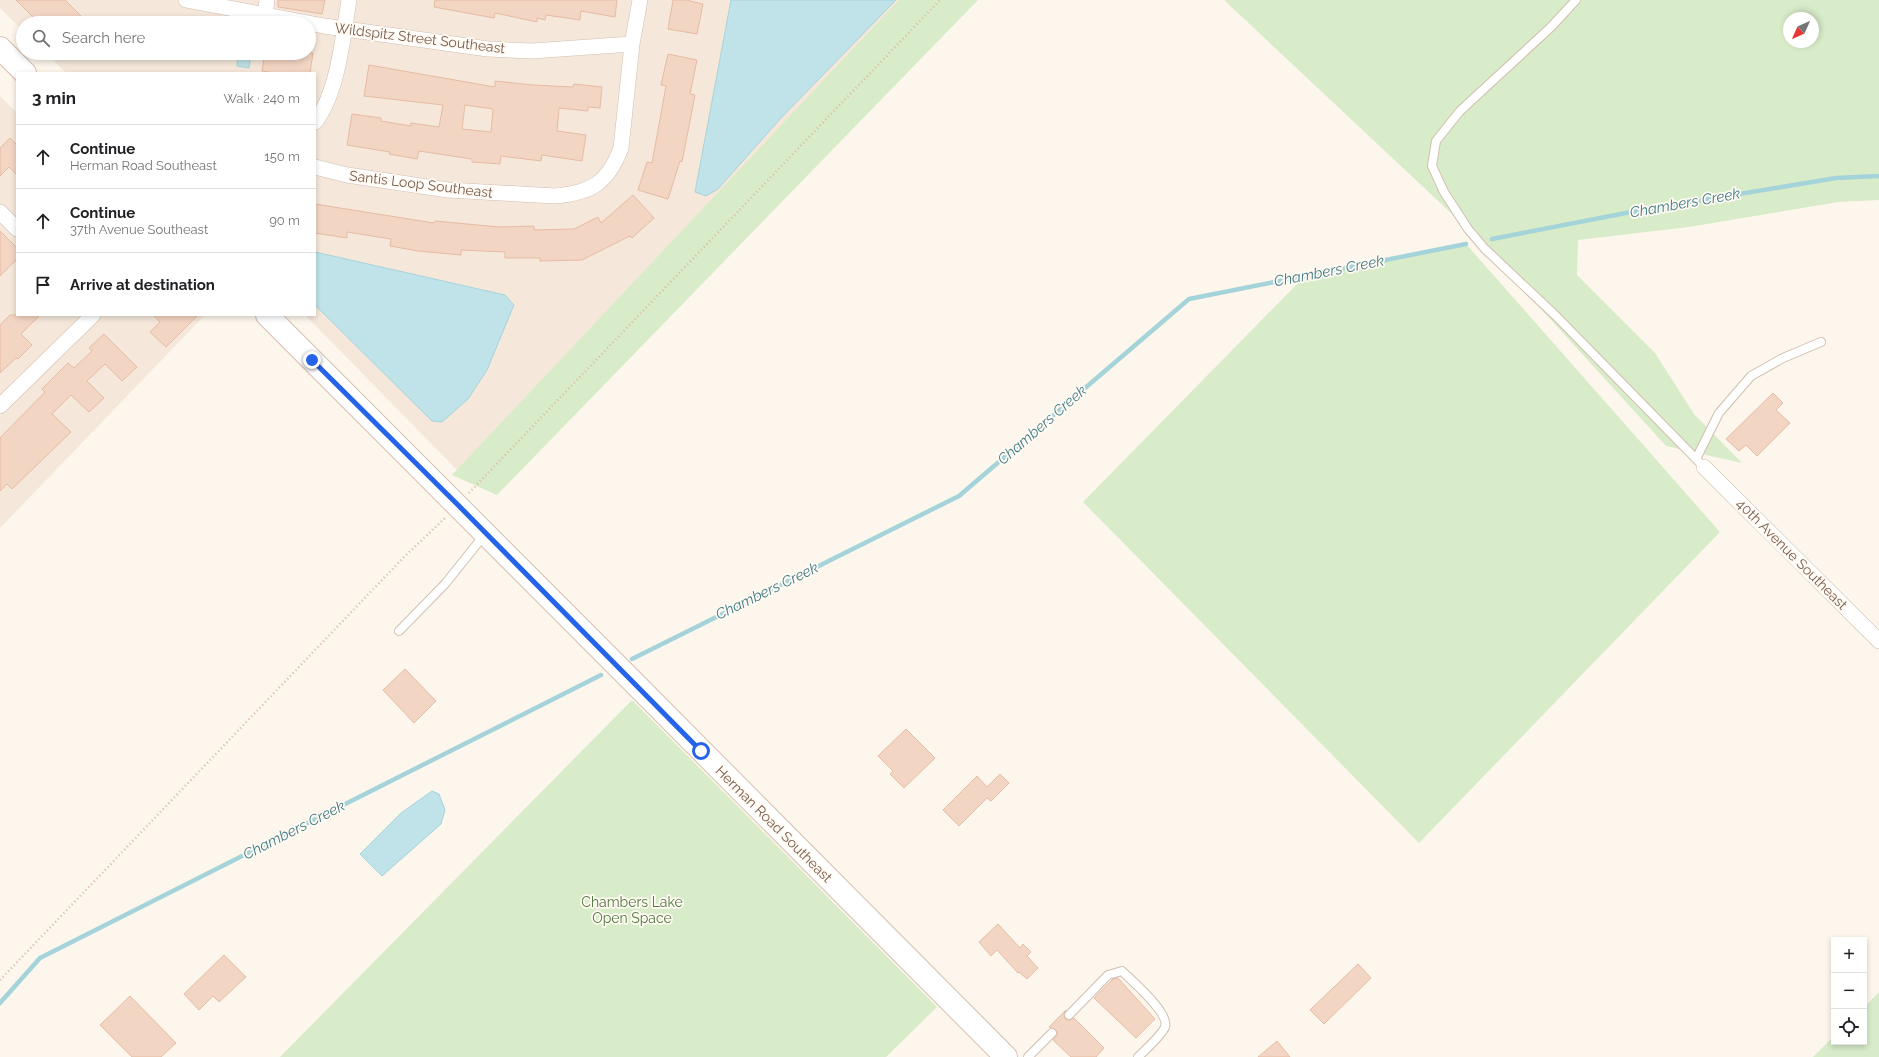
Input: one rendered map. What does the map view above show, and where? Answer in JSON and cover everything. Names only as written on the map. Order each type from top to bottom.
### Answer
[{"type":"street","name":"Wildspitz Street Southeast","points":[[186,0],[266,7],[295,16]]},
{"type":"street","points":[[316,120],[331,91],[349,0]]},
{"type":"street","name":"Santis Loop Southeast","points":[[316,167],[347,175],[471,192],[555,196],[570,195],[590,189],[607,176],[616,162],[621,148],[632,44],[640,0]]},
{"type":"street","name":"Wildspitz Street Southeast","points":[[316,23],[344,29],[488,49],[532,51],[632,44]]},
{"type":"street","points":[[1,52],[24,72]]},
{"type":"street","points":[[0,212],[16,228]]},
{"type":"street","points":[[0,406],[92,316]]},
{"type":"street","name":"Herman Road Southeast","points":[[267,316],[458,505],[485,534],[1006,1057]]},
{"type":"street","name":"40th Avenue Southeast","points":[[1700,463],[1879,641]]},
{"type":"lane","points":[[1576,0],[1551,27],[1460,111],[1436,141],[1432,166],[1444,192],[1468,229],[1485,249],[1550,311],[1700,463],[1719,413],[1751,376],[1783,358],[1821,342]]},
{"type":"lane","points":[[400,631],[445,584],[485,534]]},
{"type":"lane","points":[[1069,1015],[1108,975],[1122,971],[1159,1008],[1166,1021],[1165,1027],[1138,1057]]},
{"type":"lane","points":[[1028,1057],[1052,1033]]},
{"type":"path","points":[[0,980],[397,564],[458,505],[940,0]]},
{"type":"shaded area","points":[[0,0],[920,0],[467,480],[306,316],[316,316],[316,72],[65,72],[53,60],[316,60],[316,16],[16,16],[16,24],[0,8]]},
{"type":"shaded area","points":[[0,96],[16,112],[16,316],[204,316],[0,528]]},
{"type":"green space","points":[[899,0],[978,0],[497,495],[452,475]]},
{"type":"green space","points":[[1224,0],[1879,0],[1879,200],[1838,202],[1689,227],[1578,240],[1577,275],[1655,353],[1694,414],[1742,463],[1666,446],[1468,229]]},
{"type":"green space","points":[[1466,244],[1720,532],[1419,843],[1083,502],[1305,276]]},
{"type":"green space","name":"Chambers Lake Open Space","points":[[632,700],[937,1007],[886,1057],[280,1057]]},
{"type":"green space","points":[[1879,992],[1879,1057],[1813,1057],[1831,1039],[1831,1045],[1867,1045],[1867,1004]]},
{"type":"water","points":[[731,0],[896,0],[781,118],[718,189],[706,196],[695,192]]},
{"type":"water","points":[[237,60],[250,60],[249,68],[237,66]]},
{"type":"water","points":[[316,252],[505,295],[514,305],[487,370],[468,399],[442,422],[432,421],[316,306]]},
{"type":"water","points":[[432,791],[439,794],[445,810],[441,824],[382,876],[360,854],[401,813]]},
{"type":"building","points":[[16,0],[65,0],[81,16],[32,16]]},
{"type":"building","points":[[278,0],[325,0],[322,14],[278,7]]},
{"type":"building","points":[[435,0],[617,0],[615,17],[581,11],[580,20],[546,15],[545,20],[537,18],[537,22],[495,13],[494,18],[434,7]]},
{"type":"building","points":[[673,0],[686,0],[703,4],[697,34],[668,29]]},
{"type":"building","points":[[668,54],[697,60],[690,94],[695,95],[682,162],[680,161],[668,199],[638,190],[647,162],[652,163],[666,86],[661,85]]},
{"type":"building","points":[[264,60],[312,60],[310,72],[262,71]]},
{"type":"building","points":[[369,65],[495,87],[495,81],[533,85],[573,87],[574,84],[602,87],[600,108],[588,107],[588,111],[559,108],[557,131],[586,135],[582,161],[542,155],[541,161],[501,156],[500,164],[472,162],[472,159],[419,151],[417,159],[389,154],[390,152],[347,145],[352,114],[381,118],[381,121],[411,126],[411,123],[439,127],[443,105],[364,96]],"holes":[[[465,105],[493,109],[491,132],[462,129]]]},
{"type":"building","points":[[10,138],[16,144],[16,174],[9,167],[0,176],[0,148]]},
{"type":"building","points":[[633,195],[654,218],[632,238],[630,236],[582,260],[540,261],[540,258],[505,258],[505,252],[461,250],[461,255],[418,251],[390,246],[391,239],[347,232],[347,238],[316,233],[316,204],[434,223],[435,221],[499,227],[534,226],[534,230],[574,229],[598,217],[601,223]]},
{"type":"building","points":[[0,231],[16,247],[16,260],[0,276]]},
{"type":"building","points":[[10,315],[39,316],[21,334],[32,345],[18,359],[16,358],[0,373],[0,325]]},
{"type":"building","points":[[154,316],[197,316],[166,347],[150,332],[160,322]]},
{"type":"building","points":[[104,334],[137,367],[122,381],[105,364],[87,381],[104,398],[89,412],[71,395],[52,414],[71,432],[12,489],[7,484],[0,491],[0,438],[45,392],[42,389],[68,363],[74,368],[92,351],[89,348]]},
{"type":"building","points":[[1773,393],[1783,403],[1776,410],[1790,423],[1757,456],[1746,445],[1739,451],[1726,439]]},
{"type":"building","points":[[405,669],[436,701],[414,723],[383,690]]},
{"type":"building","points":[[906,729],[935,758],[904,788],[890,774],[893,771],[878,756]]},
{"type":"building","points":[[1000,774],[1009,783],[991,801],[987,798],[959,826],[943,810],[977,776],[987,787]]},
{"type":"building","points":[[998,924],[1020,948],[1023,944],[1031,952],[1027,956],[1038,968],[1027,979],[1019,972],[1018,973],[997,950],[991,956],[979,942]]},
{"type":"building","points":[[224,955],[246,977],[219,1002],[213,996],[199,1010],[184,994]]},
{"type":"building","points":[[1358,964],[1371,978],[1324,1024],[1310,1010]]},
{"type":"building","points":[[1118,978],[1155,1019],[1136,1038],[1094,998],[1113,979]]},
{"type":"building","points":[[130,996],[176,1043],[161,1057],[132,1057],[100,1025]]},
{"type":"building","points":[[1066,1010],[1064,1014],[1065,1019],[1070,1020],[1074,1018],[1104,1048],[1096,1057],[1071,1057],[1053,1040],[1057,1035],[1057,1031],[1049,1027]]},
{"type":"building","points":[[1277,1041],[1290,1057],[1258,1057]]},
{"type":"waterway","name":"Chambers Creek","points":[[1492,239],[1631,212],[1836,178],[1879,176]]},
{"type":"waterway","name":"Chambers Creek","points":[[632,659],[959,496],[1189,299],[1466,244]]},
{"type":"waterway","name":"Chambers Creek","points":[[0,1003],[40,958],[601,675]]},
{"type":"route","points":[[312,360],[458,505],[701,751]]}]
